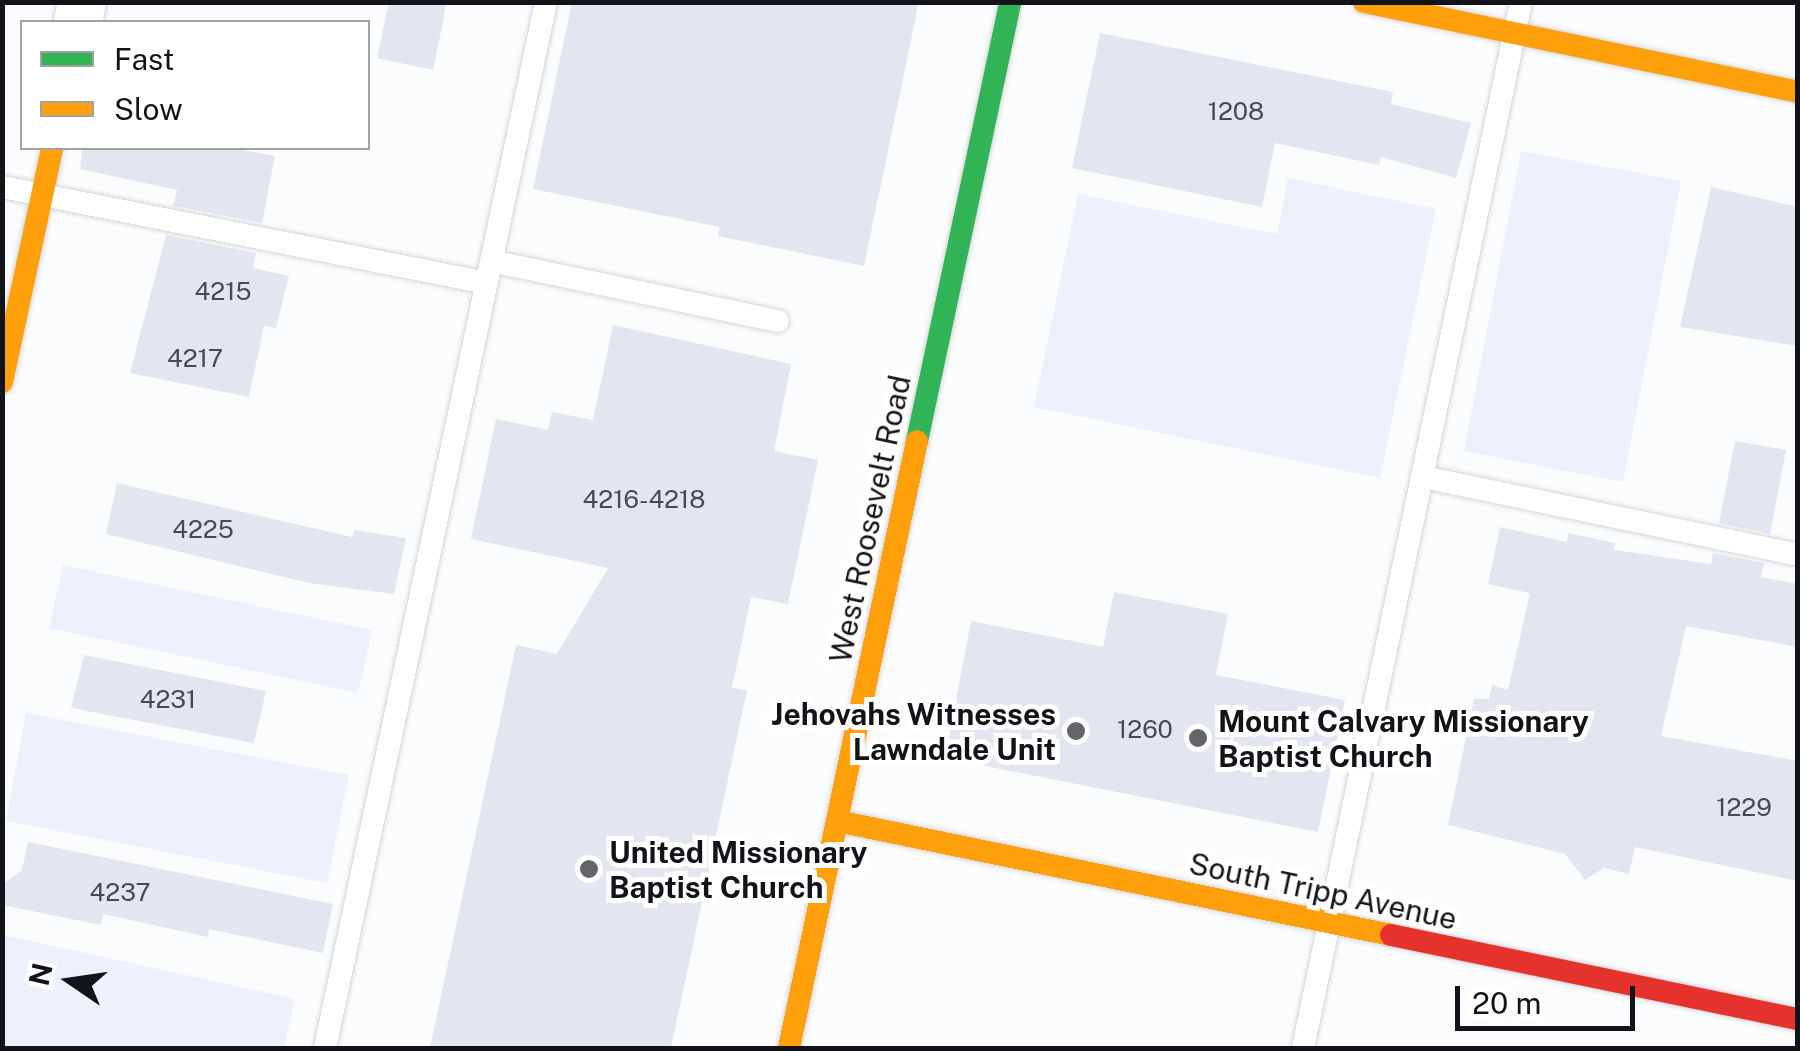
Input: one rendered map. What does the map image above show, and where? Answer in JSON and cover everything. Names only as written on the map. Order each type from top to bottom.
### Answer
[{"type":"street","name":"West Roosevelt Road","points":[[789,1048],[1010,2]]},
{"type":"street","points":[[1364,2],[1798,92]]},
{"type":"street","points":[[2,382],[52,150]]},
{"type":"street","name":"South Tripp Avenue","points":[[837,822],[1798,1019]]},
{"type":"lane","points":[[325,1048],[546,2]]},
{"type":"lane","points":[[1303,1048],[1521,2]]},
{"type":"lane","points":[[2,187],[778,322]]},
{"type":"lane","points":[[1423,476],[1798,555]]},
{"type":"shaded area","points":[[1521,151],[1681,181],[1623,482],[1464,451]]},
{"type":"shaded area","points":[[1288,178],[1436,209],[1380,478],[1034,407],[1078,194],[1277,234]]},
{"type":"shaded area","points":[[63,565],[372,630],[358,693],[49,628]]},
{"type":"shaded area","points":[[26,713],[349,775],[327,883],[6,821]]},
{"type":"shaded area","points":[[3,935],[295,999],[284,1048],[3,1048]]},
{"type":"building","points":[[389,2],[447,2],[433,70],[377,58]]},
{"type":"building","points":[[572,2],[919,2],[864,266],[718,236],[720,227],[533,189]]},
{"type":"building","points":[[1100,33],[1393,92],[1391,104],[1471,123],[1456,178],[1381,157],[1379,165],[1275,143],[1262,207],[1072,168]]},
{"type":"building","points":[[82,150],[243,150],[275,156],[262,223],[173,206],[177,190],[80,169]]},
{"type":"building","points":[[1711,187],[1798,207],[1798,346],[1680,327]]},
{"type":"building","points":[[166,235],[256,253],[253,268],[289,276],[276,328],[264,326],[249,397],[130,373]]},
{"type":"building","points":[[613,325],[791,364],[774,451],[818,460],[788,604],[751,597],[732,688],[747,690],[671,1048],[430,1048],[516,645],[557,654],[608,568],[471,539],[496,419],[548,430],[552,412],[593,420]]},
{"type":"building","points":[[1735,441],[1786,450],[1770,534],[1719,523]]},
{"type":"building","points":[[117,483],[352,537],[354,530],[406,538],[394,594],[309,583],[106,534]]},
{"type":"building","points":[[1500,527],[1567,542],[1568,533],[1615,543],[1614,550],[1711,564],[1713,553],[1764,563],[1761,577],[1798,584],[1798,647],[1686,626],[1661,736],[1798,761],[1798,881],[1635,847],[1629,874],[1604,868],[1585,880],[1565,854],[1448,825],[1474,699],[1489,699],[1492,685],[1508,690],[1530,593],[1488,584]]},
{"type":"building","points":[[1114,592],[1228,614],[1216,675],[1345,700],[1318,832],[945,758],[971,621],[1103,647]]},
{"type":"building","points":[[84,655],[266,691],[254,743],[71,708]]},
{"type":"building","points":[[28,842],[333,904],[323,953],[209,929],[208,937],[103,914],[101,925],[2,905],[2,885],[22,870]]},
{"type":"traffic: fast","points":[[917,441],[1010,2]]},
{"type":"traffic: slow","points":[[1364,2],[1798,92]]},
{"type":"traffic: slow","points":[[2,382],[52,150]]},
{"type":"traffic: slow","points":[[789,1048],[917,441]]},
{"type":"traffic: slow","points":[[837,821],[1391,935]]},
{"type":"traffic: jam","points":[[1391,935],[1798,1019]]},
{"type":"place","name":"Jehovahs Witnesses Lawndale Unit","points":[[1076,731]]},
{"type":"place","name":"Mount Calvary Missionary Baptist Church","points":[[1198,738]]},
{"type":"place","name":"United Missionary Baptist Church","points":[[589,869]]}]
